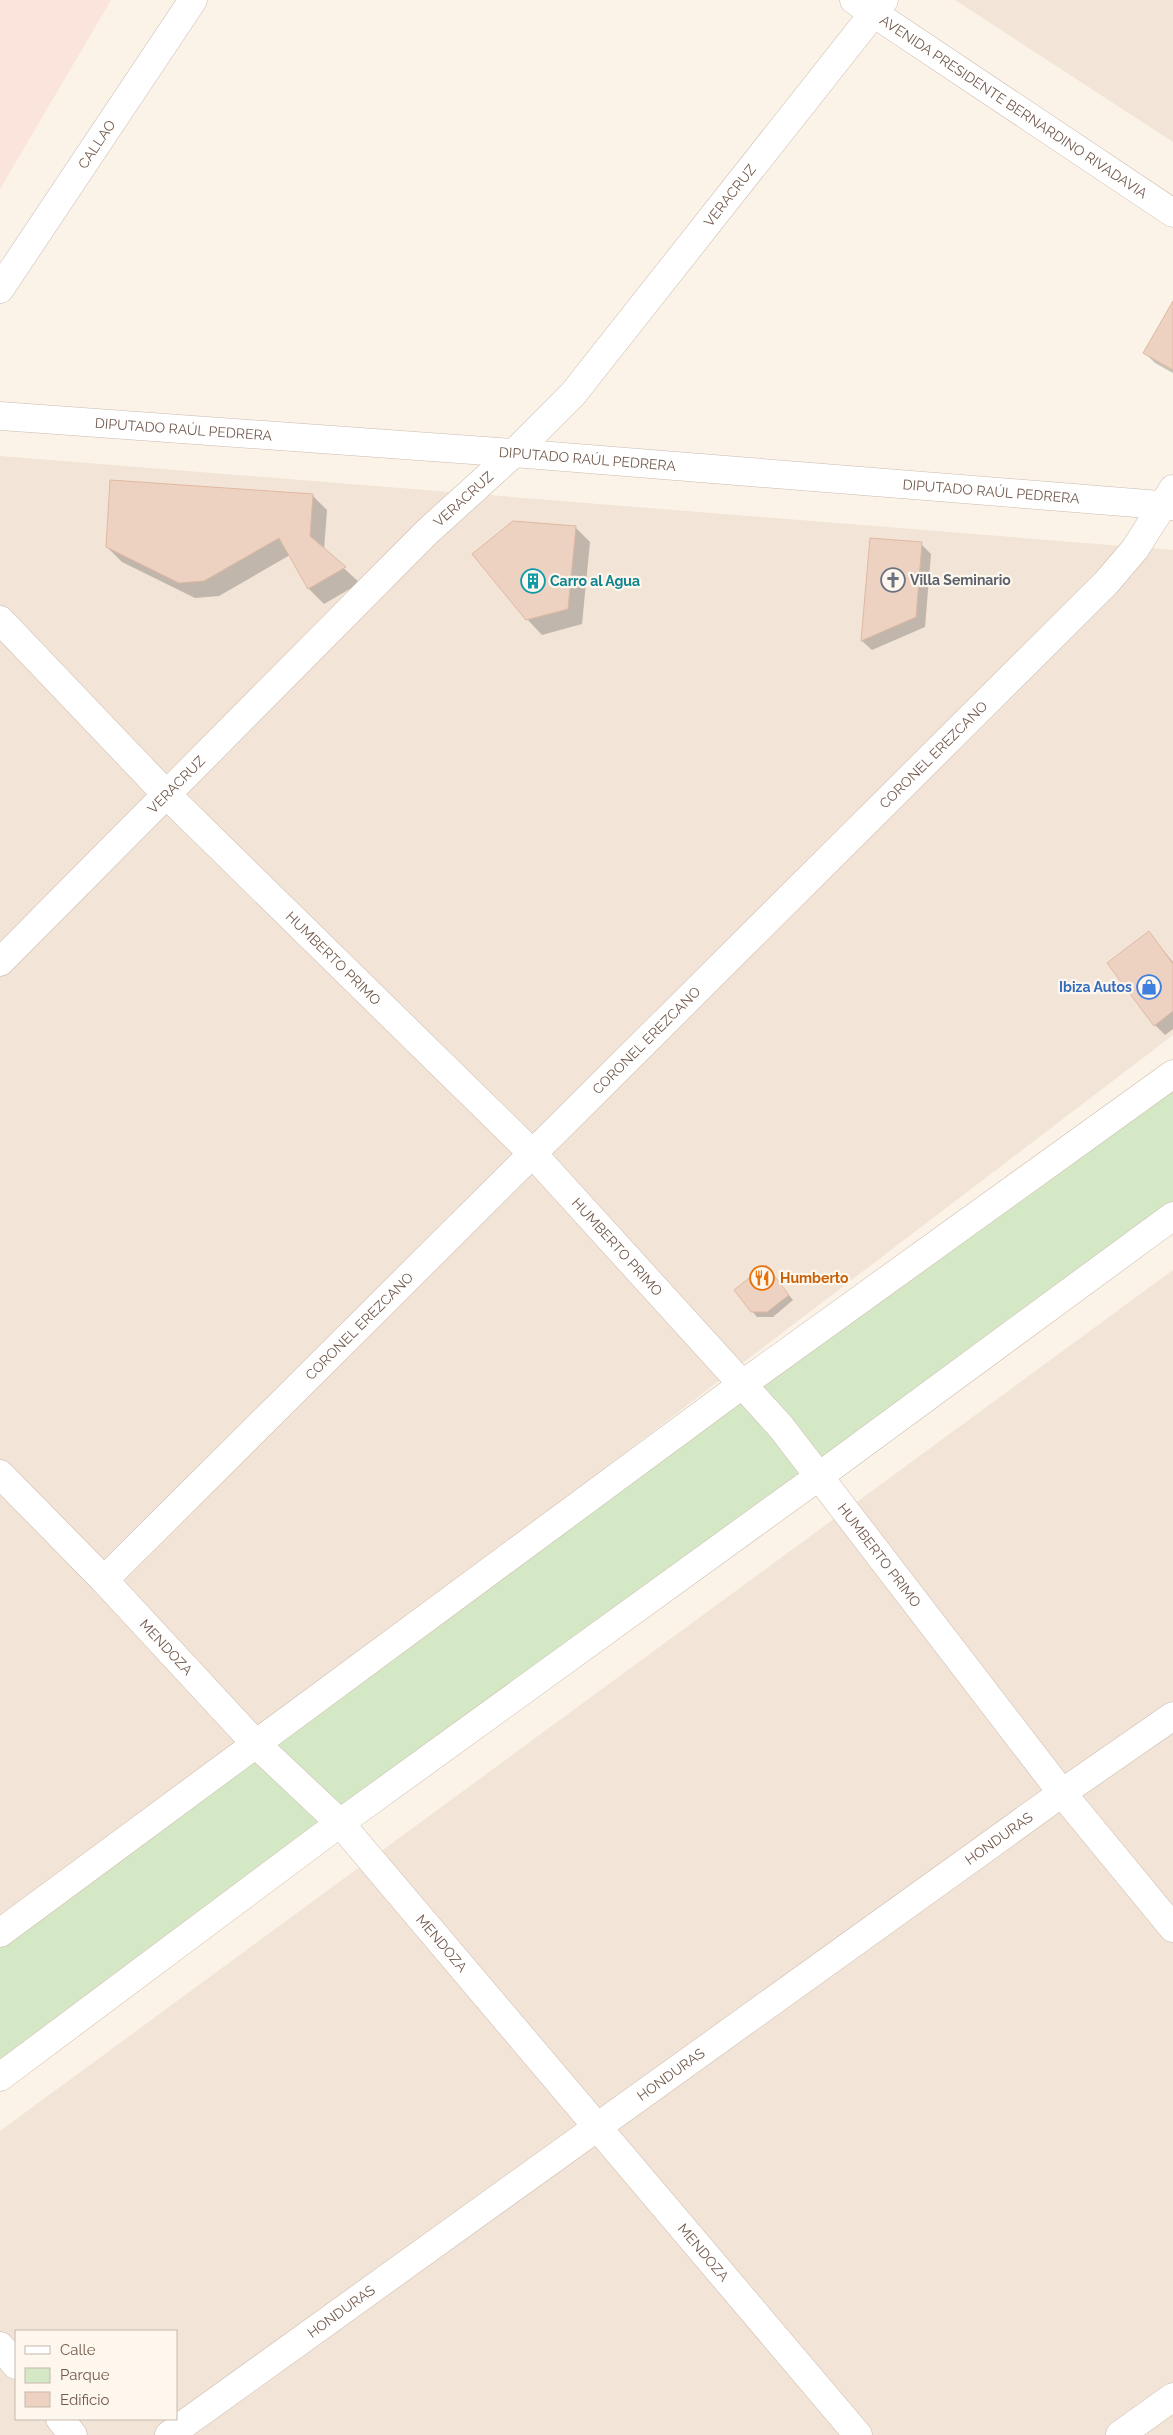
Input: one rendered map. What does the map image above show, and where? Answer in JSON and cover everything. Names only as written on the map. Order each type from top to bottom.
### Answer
[{"type":"street","name":"CALLAO","points":[[0,289],[193,0]]},
{"type":"street","name":"AVENIDA PRESIDENTE BERNARDINO RIVADAVIA","points":[[871,4],[1173,213]]},
{"type":"street","name":"VERACRUZ","points":[[0,962],[427,532],[514,453],[573,394],[871,4]]},
{"type":"street","name":"DIPUTADO RAÚL PEDRERA","points":[[0,416],[1170,500]]},
{"type":"street","name":"CORONEL EREZCANO","points":[[104,1580],[1106,583],[1135,548],[1170,500]]},
{"type":"street","name":"HUMBERTO PRIMO","points":[[0,620],[167,795],[533,1154],[781,1426],[818,1477],[1062,1792],[1173,1928]]},
{"type":"street","points":[[0,1933],[743,1384],[1173,1074]]},
{"type":"street","points":[[0,2077],[340,1823],[818,1477],[1173,1216]]},
{"type":"street","name":"MENDOZA","points":[[0,1474],[104,1580],[255,1743],[340,1823],[858,2435]]},
{"type":"street","name":"HONDURAS","points":[[168,2435],[598,2128],[1062,1792],[1173,1716]]},
{"type":"street","points":[[0,2346],[15,2365]]},
{"type":"street","points":[[1120,2435],[1173,2397]]},
{"type":"street","points":[[61,2420],[73,2435]]},
{"type":"shaded area","points":[[0,0],[111,0],[0,189]]},
{"type":"shaded area","points":[[955,0],[1173,0],[1173,142]]},
{"type":"shaded area","points":[[0,456],[1173,550],[1173,1035],[0,1929]]},
{"type":"shaded area","points":[[1173,1270],[1173,2435],[0,2435],[0,2131]]},
{"type":"green space","points":[[1173,1074],[1173,1216],[0,2077],[0,1933]]},
{"type":"building","points":[[1173,301],[1173,370],[1143,353]]},
{"type":"building","points":[[110,480],[313,494],[310,536],[346,567],[308,589],[279,538],[204,581],[179,583],[106,547]]},
{"type":"building","name":"Carro al Agua","points":[[513,521],[576,526],[568,609],[526,620],[472,554]]},
{"type":"building","name":"Villa Seminario","points":[[870,538],[922,542],[916,617],[861,641]]},
{"type":"building","name":"Ibiza Autos","points":[[1149,931],[1173,964],[1173,1011],[1154,1026],[1107,963]]},
{"type":"building","name":"Humberto","points":[[766,1265],[789,1295],[767,1312],[751,1312],[734,1290]]},
{"type":"place","name":"Villa Seminario","points":[[893,580]]},
{"type":"place","name":"Carro al Agua","points":[[533,581]]},
{"type":"place","name":"Ibiza Autos","points":[[1149,987]]},
{"type":"place","name":"Humberto","points":[[762,1278]]}]
